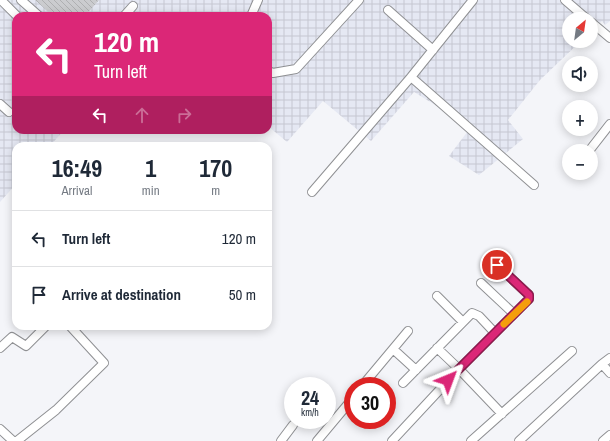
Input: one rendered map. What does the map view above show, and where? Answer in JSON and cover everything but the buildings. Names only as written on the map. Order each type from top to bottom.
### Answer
[{"type":"street","points":[[1,0],[13,12]]},
{"type":"street","points":[[14,12],[20,0],[34,12]]},
{"type":"street","points":[[253,12],[258,0]]},
{"type":"street","points":[[272,73],[274,74],[296,69],[360,0]]},
{"type":"street","points":[[312,192],[411,77],[472,0]]},
{"type":"street","points":[[565,0],[579,12]]},
{"type":"street","points":[[128,12],[133,6]]},
{"type":"street","points":[[388,10],[433,50]]},
{"type":"street","points":[[598,28],[610,38]]},
{"type":"street","points":[[411,77],[534,184]]},
{"type":"street","points":[[0,104],[9,112]]},
{"type":"street","points":[[594,144],[610,124]]},
{"type":"street","points":[[392,441],[459,369],[530,298],[497,265]]},
{"type":"street","points":[[481,283],[514,314]]},
{"type":"street","points":[[437,296],[463,322]]},
{"type":"street","points":[[403,383],[472,313],[475,313],[495,333]]},
{"type":"street","points":[[0,348],[12,337],[26,346],[42,330]]},
{"type":"street","points":[[17,441],[56,410],[104,363],[74,330]]},
{"type":"street","points":[[370,377],[408,331]]},
{"type":"street","points":[[437,348],[502,414]]},
{"type":"street","points":[[393,349],[416,370]]},
{"type":"street","points":[[471,441],[572,351]]},
{"type":"street","points":[[519,441],[610,358]]},
{"type":"street","points":[[602,364],[610,373]]},
{"type":"street","points":[[316,441],[344,408]]},
{"type":"street","points":[[281,441],[290,429]]},
{"type":"street","points":[[1,433],[13,441]]},
{"type":"street","points":[[603,441],[610,435]]},
{"type":"shaded area","points":[[0,0],[610,0],[610,21],[605,25],[602,21],[598,25],[598,12],[562,12],[562,48],[574,48],[565,56],[562,56],[562,59],[540,80],[508,120],[523,139],[479,175],[449,156],[471,127],[414,92],[371,141],[323,101],[287,142],[272,129],[272,12],[12,12],[12,134],[60,134],[54,142],[12,142],[12,188],[0,202]]},
{"type":"slow traffic","points":[[504,324],[527,302]]},
{"type":"route","points":[[448,380],[530,298],[529,295],[497,265]]}]
